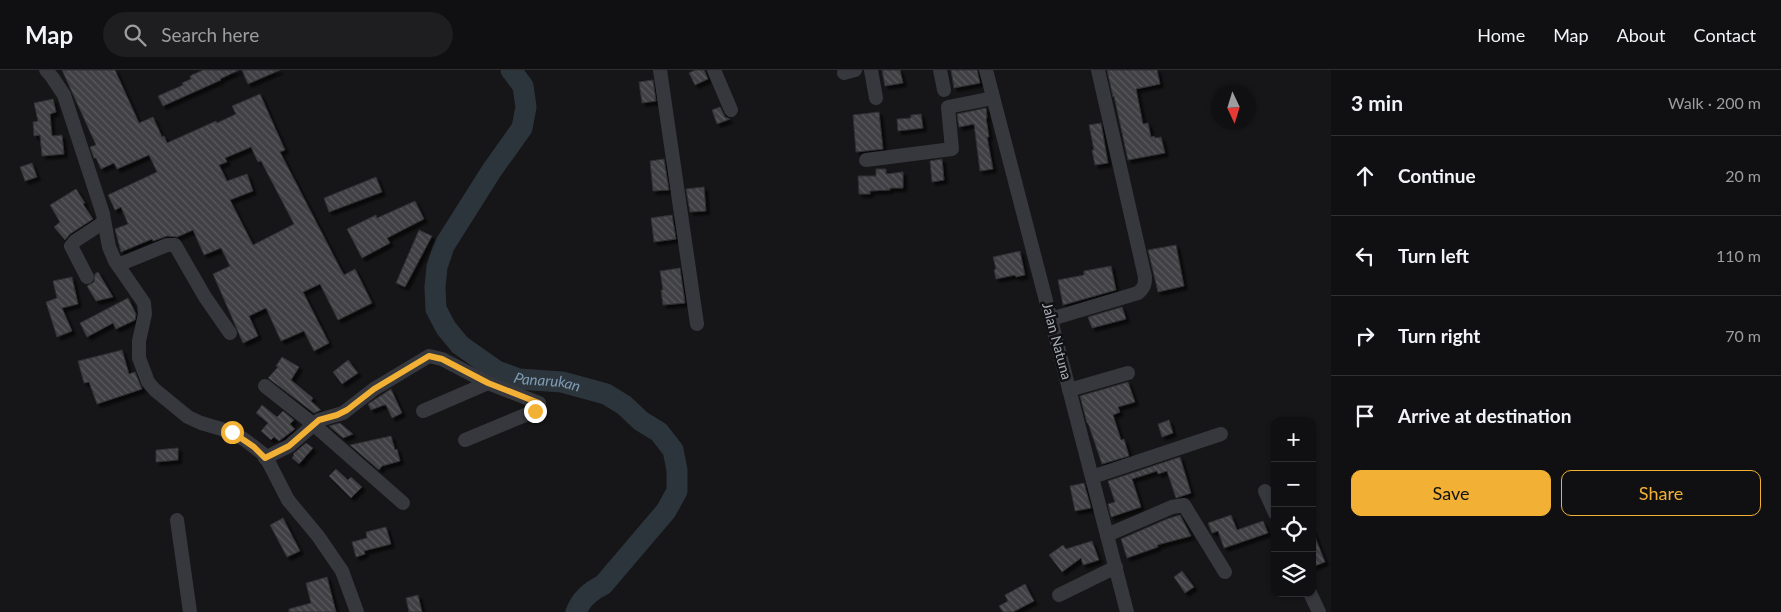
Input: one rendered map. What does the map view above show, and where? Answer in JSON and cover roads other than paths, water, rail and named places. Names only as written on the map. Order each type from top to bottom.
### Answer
[{"type":"street","points":[[46,70],[64,95],[104,222],[109,247],[118,265],[144,303],[145,314],[139,341],[139,358],[148,382],[188,417],[232,432],[254,447],[265,458],[288,500],[318,536],[342,571],[357,612]]},
{"type":"street","points":[[660,70],[697,324]]},
{"type":"street","points":[[714,70],[731,110]]},
{"type":"street","points":[[871,70],[876,98]]},
{"type":"street","points":[[940,70],[944,90]]},
{"type":"street","name":"Jalan Natuna","points":[[986,70],[1127,612]]},
{"type":"street","points":[[1051,319],[1138,293],[1145,284],[1145,277],[1098,70]]},
{"type":"street","points":[[866,160],[952,149],[948,108],[993,98]]},
{"type":"street","points":[[87,277],[72,250],[72,246],[75,241],[104,222]]},
{"type":"street","points":[[118,265],[167,245],[175,245],[213,311],[230,333]]},
{"type":"street","points":[[265,458],[289,446],[313,424],[347,410],[374,389],[429,356],[442,359],[488,383],[539,403],[539,409],[465,440]]},
{"type":"street","points":[[1069,390],[1128,373]]},
{"type":"street","points":[[423,410],[488,383]]},
{"type":"street","points":[[265,386],[313,424],[403,503]]},
{"type":"street","points":[[1092,477],[1221,434]]},
{"type":"street","points":[[1265,491],[1272,507]]},
{"type":"street","points":[[1107,535],[1172,507],[1184,505],[1225,572]]},
{"type":"street","points":[[177,520],[190,612]]},
{"type":"street","points":[[1059,595],[1116,567]]},
{"type":"street","points":[[1311,597],[1315,611]]},
{"type":"waterway","name":"Panarukan","points":[[511,70],[523,86],[526,107],[522,128],[492,170],[444,246],[437,267],[435,287],[436,309],[446,328],[460,345],[497,371],[519,379],[562,382],[606,394],[624,405],[641,421],[659,432],[673,450],[677,470],[677,491],[666,511],[603,585],[583,599],[576,612]]}]
